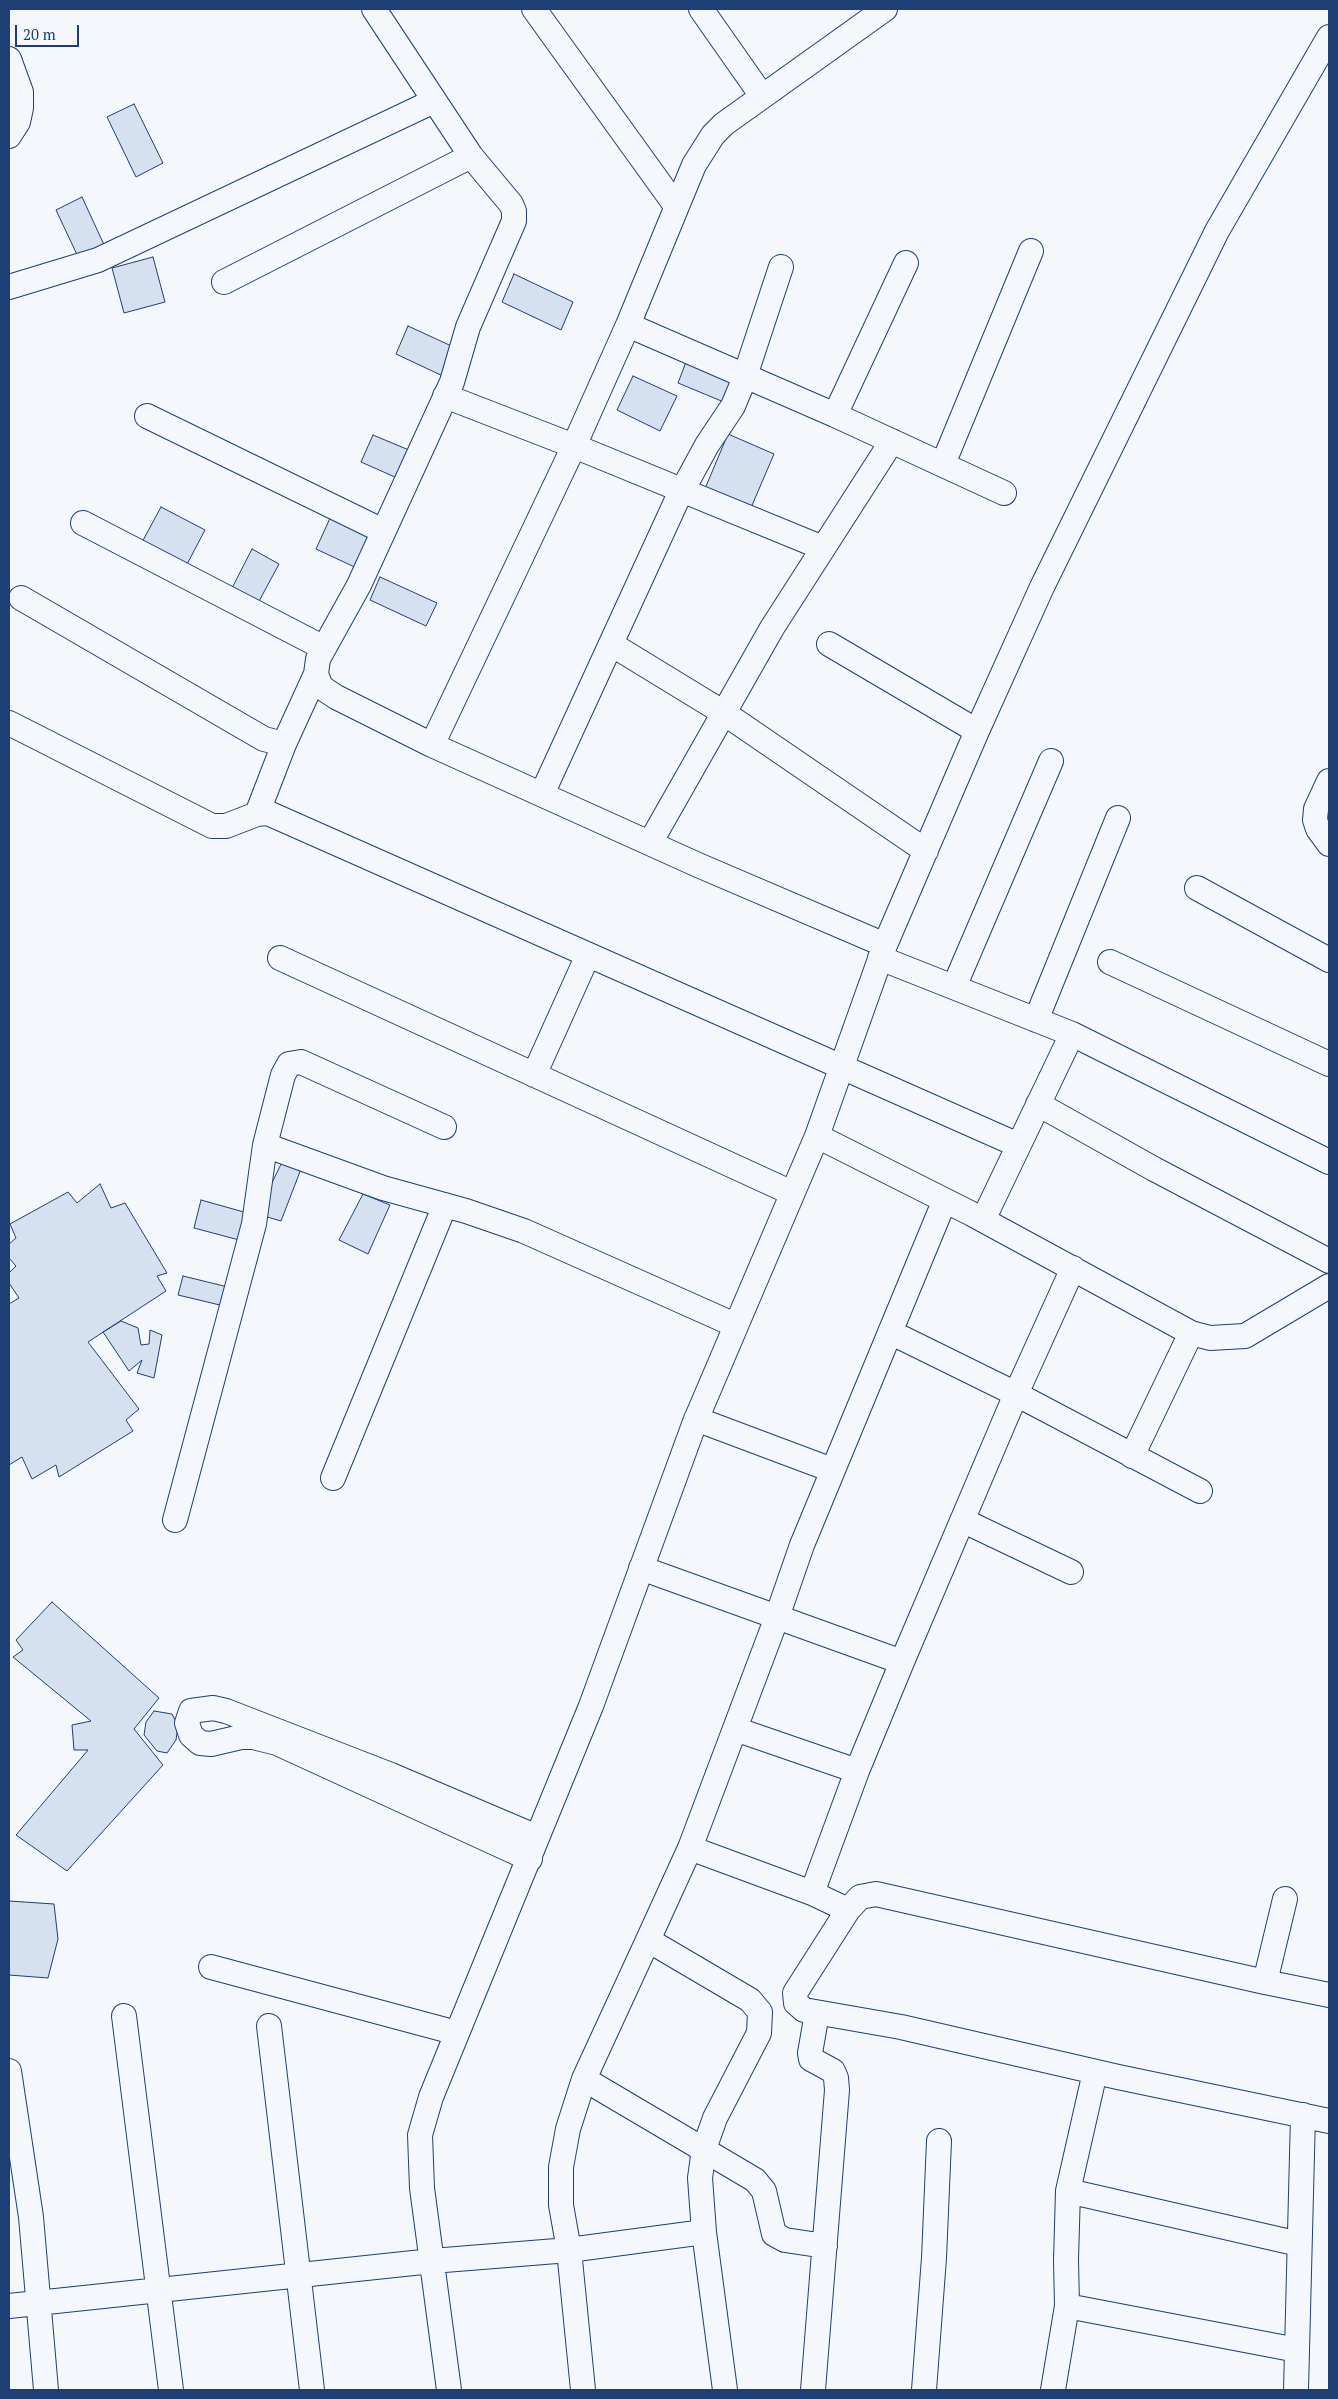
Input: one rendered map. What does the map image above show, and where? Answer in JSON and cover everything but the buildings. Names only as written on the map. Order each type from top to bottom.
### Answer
[{"type":"street","points":[[257,814],[284,744],[316,674],[318,659],[359,585],[452,382],[468,327],[514,222],[514,211],[511,204],[471,156],[374,9]]},
{"type":"street","points":[[534,9],[676,206]]},
{"type":"street","points":[[701,9],[762,96]]},
{"type":"street","points":[[432,746],[574,446],[628,325],[694,165],[713,135],[724,124],[880,10]]},
{"type":"street","points":[[449,2390],[422,2188],[420,2135],[431,2096],[591,1706],[696,1419],[817,1136],[883,951],[977,731],[1042,587],[1217,230],[1329,37]]},
{"type":"street","points":[[9,59],[22,92],[22,108],[18,122],[9,136]]},
{"type":"street","points":[[9,287],[98,260],[434,101]]},
{"type":"street","points":[[224,282],[471,156]]},
{"type":"street","points":[[943,464],[1031,251]]},
{"type":"street","points":[[835,415],[906,263]]},
{"type":"street","points":[[542,794],[683,491],[707,445],[732,406],[745,375],[781,267]]},
{"type":"street","points":[[628,325],[835,415],[1004,493]]},
{"type":"street","points":[[445,396],[574,446],[823,548]]},
{"type":"street","points":[[147,416],[383,531]]},
{"type":"street","points":[[650,843],[772,628],[892,441]]},
{"type":"street","points":[[84,523],[324,648]]},
{"type":"street","points":[[22,598],[244,728],[264,739],[284,744]]},
{"type":"street","points":[[611,644],[724,713],[926,851]]},
{"type":"street","points":[[829,644],[977,731]]},
{"type":"street","points":[[316,674],[321,687],[336,698],[432,746],[650,843],[883,951],[954,987],[1072,1034],[1329,1162]]},
{"type":"street","points":[[9,723],[212,826],[226,826],[257,814],[268,813],[1018,1146]]},
{"type":"street","points":[[954,987],[1051,761]]},
{"type":"street","points":[[1329,781],[1316,810],[1315,820],[1318,829],[1329,844]]},
{"type":"street","points":[[1036,1020],[1118,818]]},
{"type":"street","points":[[1197,888],[1329,960]]},
{"type":"street","points":[[534,1075],[588,955]]},
{"type":"street","points":[[280,958],[792,1193]]},
{"type":"street","points":[[1110,962],[1329,1064]]},
{"type":"street","points":[[982,1220],[1072,1034]]},
{"type":"street","points":[[175,1520],[254,1224],[264,1145],[284,1075],[289,1064],[301,1062],[444,1127]]},
{"type":"street","points":[[1038,1104],[1154,1169],[1329,1260]]},
{"type":"street","points":[[817,1136],[982,1220],[1191,1332],[1210,1338],[1245,1336],[1329,1286]]},
{"type":"street","points":[[264,1145],[383,1188],[445,1205],[524,1231],[735,1325]]},
{"type":"street","points":[[582,2390],[569,2250],[561,2205],[561,2167],[568,2129],[584,2079],[690,1848],[777,1618],[802,1545],[944,1202]]},
{"type":"street","points":[[333,1478],[445,1205]]},
{"type":"street","points":[[812,1893],[857,1771],[902,1662],[964,1521],[1016,1394],[1073,1268]]},
{"type":"street","points":[[890,1332],[1016,1394],[1200,1491]]},
{"type":"street","points":[[1132,1456],[1191,1332]]},
{"type":"street","points":[[696,1419],[832,1470]]},
{"type":"street","points":[[964,1521],[1071,1572]]},
{"type":"street","points":[[641,1568],[902,1662]]},
{"type":"street","points":[[213,1708],[226,1711],[391,1775],[533,1848],[277,1743],[254,1737],[241,1737],[211,1744],[200,1743],[191,1735],[187,1723],[191,1711],[213,1708]]},
{"type":"street","points":[[735,1729],[857,1771]]},
{"type":"street","points":[[690,1848],[812,1893],[848,1910]]},
{"type":"street","points":[[1329,1996],[876,1894],[860,1897],[848,1910],[795,1992],[796,2003],[804,2010],[900,2027],[1095,2072],[1329,2121]]},
{"type":"street","points":[[1265,1982],[1285,1899]]},
{"type":"street","points":[[648,1940],[750,2000],[760,2012],[758,2033],[715,2118],[704,2149],[700,2178],[704,2232],[725,2390]]},
{"type":"street","points":[[211,1967],[457,2033]]},
{"type":"street","points":[[814,2390],[837,2084],[833,2071],[811,2059],[810,2053],[817,2012]]},
{"type":"street","points":[[124,2016],[171,2390]]},
{"type":"street","points":[[269,2026],[312,2390]]},
{"type":"street","points":[[9,2071],[31,2217],[46,2390]]},
{"type":"street","points":[[1053,2390],[1067,2306],[1068,2191],[1095,2072]]},
{"type":"street","points":[[584,2079],[755,2180],[764,2191],[774,2234],[785,2240],[825,2246]]},
{"type":"street","points":[[1296,2390],[1298,2244],[1303,2115]]},
{"type":"street","points":[[924,2390],[934,2258],[939,2141]]},
{"type":"street","points":[[1068,2191],[1298,2244]]},
{"type":"street","points":[[9,2306],[432,2261],[569,2250],[704,2232]]},
{"type":"street","points":[[1067,2306],[1297,2350]]}]
